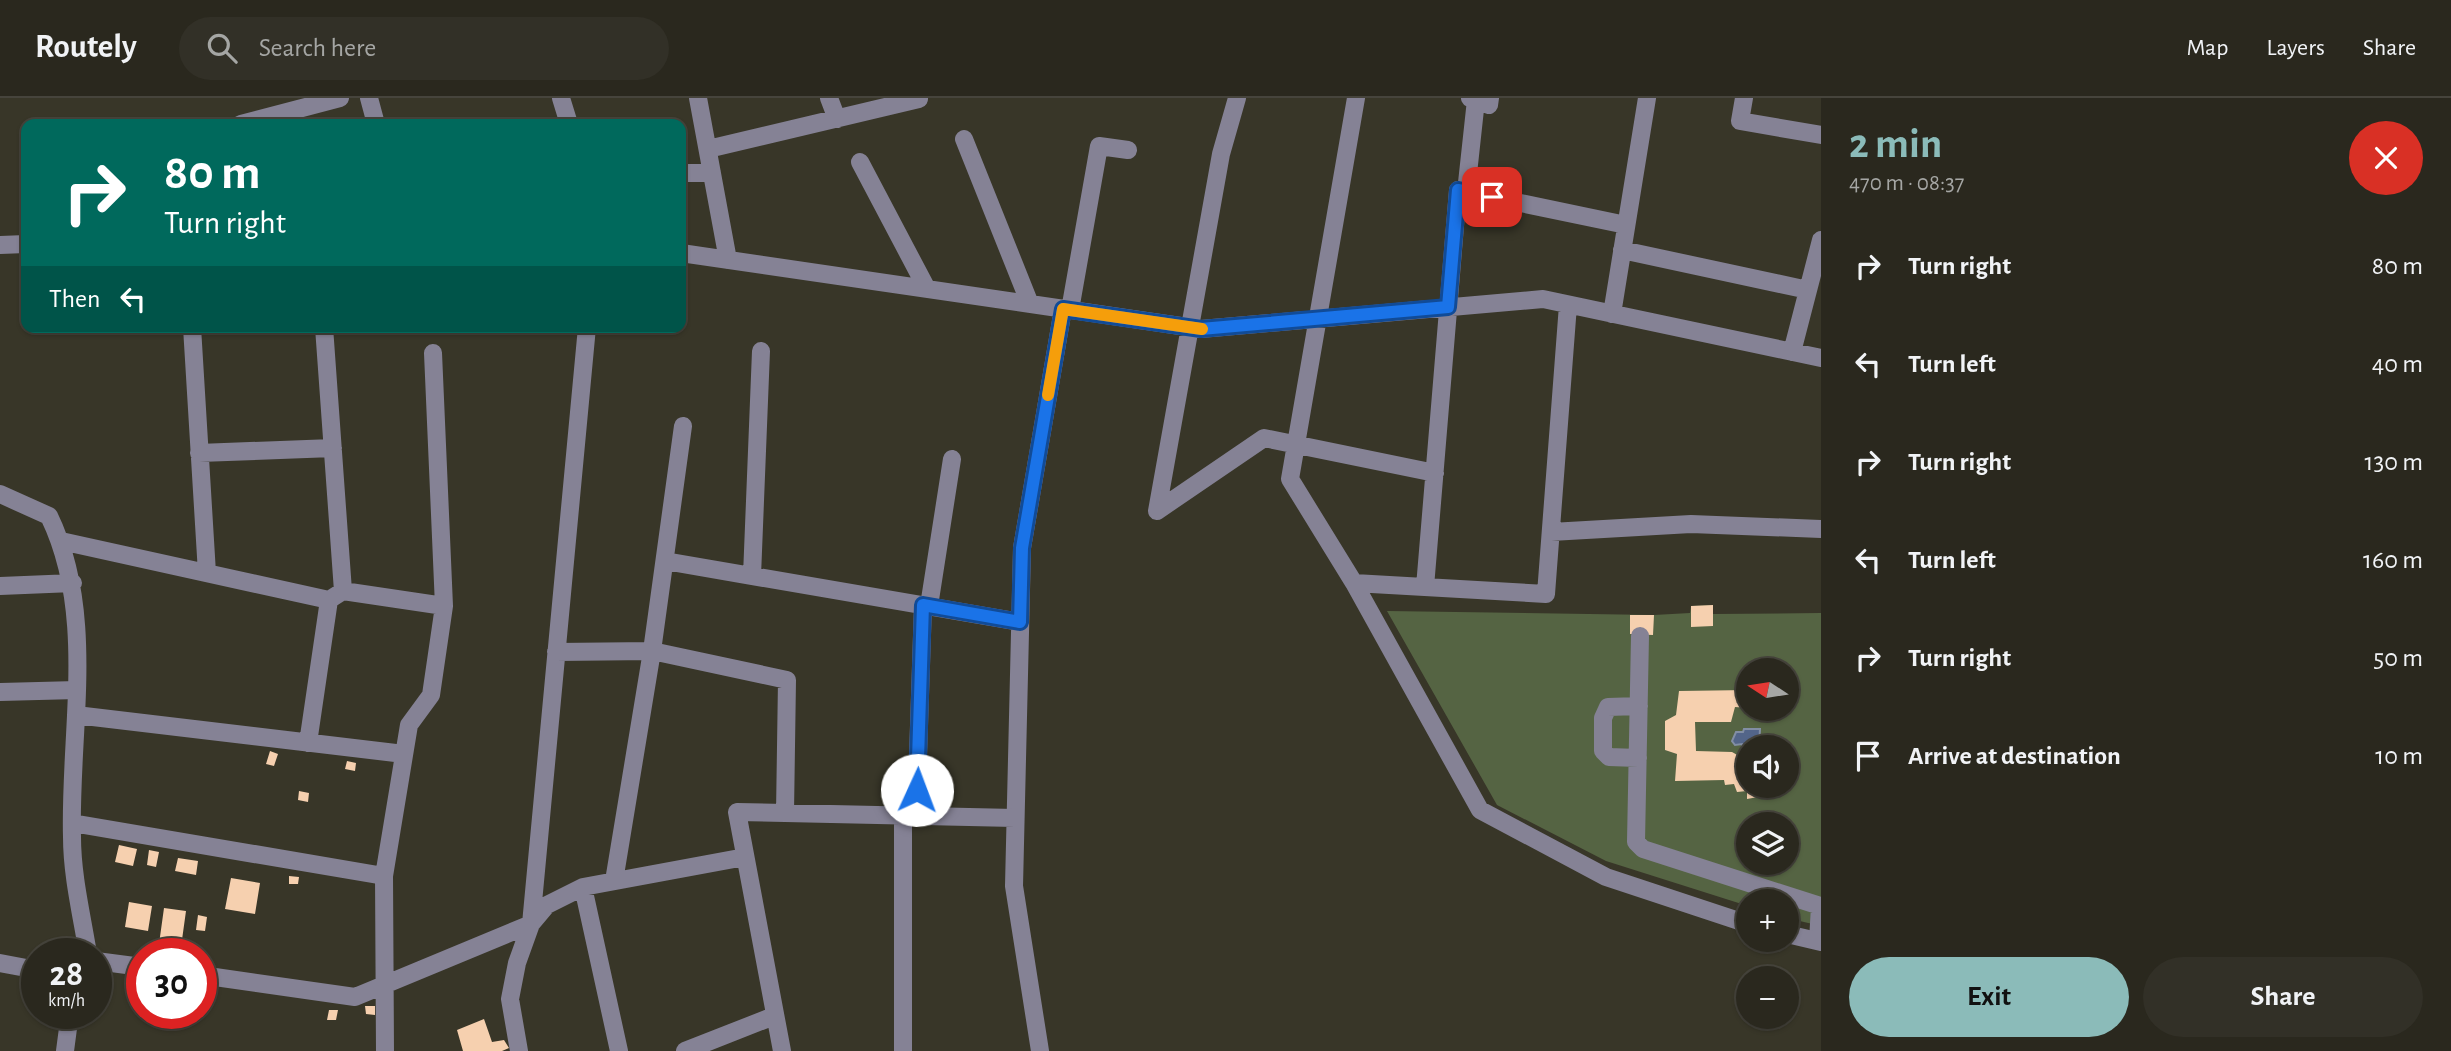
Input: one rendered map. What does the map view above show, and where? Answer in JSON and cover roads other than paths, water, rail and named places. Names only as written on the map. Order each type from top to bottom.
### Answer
[{"type":"street","points":[[260,119],[340,98]]},
{"type":"street","points":[[369,98],[375,119]]},
{"type":"street","points":[[561,98],[567,119]]},
{"type":"street","points":[[698,98],[727,260]]},
{"type":"street","points":[[829,98],[837,119]]},
{"type":"street","points":[[1237,98],[1221,154],[1157,511],[1265,438],[1435,473]]},
{"type":"street","points":[[1356,98],[1290,479],[1354,583],[1480,810],[1606,877],[1736,920]]},
{"type":"street","points":[[1612,314],[1647,98]]},
{"type":"street","points":[[1744,98],[1740,121],[1821,135]]},
{"type":"street","points":[[708,149],[919,99]]},
{"type":"street","points":[[1465,192],[1479,99]]},
{"type":"street","points":[[964,139],[1030,304]]},
{"type":"street","points":[[1041,1051],[1014,886],[1022,548],[1099,146],[1128,150]]},
{"type":"street","points":[[860,162],[927,289]]},
{"type":"street","points":[[686,173],[712,173]]},
{"type":"street","points":[[1425,587],[1458,190],[1626,225]]},
{"type":"street","points":[[1792,352],[1821,240]]},
{"type":"street","points":[[0,246],[21,244]]},
{"type":"street","points":[[1622,250],[1808,290]]},
{"type":"street","points":[[686,254],[1189,327],[1317,319],[1543,299],[1821,358]]},
{"type":"street","points":[[1354,583],[1546,594],[1568,305]]},
{"type":"street","points":[[192,333],[207,573]]},
{"type":"street","points":[[308,743],[336,596],[332,448],[324,333]]},
{"type":"street","points":[[519,1051],[510,999],[517,963],[531,924],[586,333]]},
{"type":"street","points":[[752,576],[761,351]]},
{"type":"street","points":[[385,1051],[384,876],[409,725],[431,695],[444,606],[433,353]]},
{"type":"street","points":[[614,881],[652,651],[683,426]]},
{"type":"street","points":[[199,453],[332,448]]},
{"type":"street","points":[[903,1051],[909,816],[926,606],[952,459]]},
{"type":"street","points":[[0,494],[49,516],[61,541],[73,583],[77,690],[72,839],[86,938]]},
{"type":"street","points":[[1551,532],[1691,524],[1821,529]]},
{"type":"street","points":[[61,541],[207,573],[336,596],[444,606]]},
{"type":"street","points":[[665,561],[1020,622]]},
{"type":"street","points":[[0,586],[73,583]]},
{"type":"street","points":[[1640,636],[1636,842],[1643,849],[1820,906],[1819,942],[1799,937]]},
{"type":"street","points":[[556,652],[652,651],[787,680],[785,813]]},
{"type":"street","points":[[0,692],[77,690]]},
{"type":"street","points":[[1638,758],[1609,757],[1603,751],[1603,718],[1608,707],[1639,706]]},
{"type":"street","points":[[76,715],[404,754]]},
{"type":"street","points":[[782,1051],[737,812],[1015,818]]},
{"type":"street","points":[[72,823],[384,876]]},
{"type":"street","points":[[217,977],[355,997],[531,924],[547,905],[583,887],[745,857]]},
{"type":"street","points":[[583,887],[619,1051]]},
{"type":"street","points":[[0,963],[21,967]]},
{"type":"street","points":[[685,1051],[775,1016]]},
{"type":"street","points":[[65,1051],[68,1029]]},
{"type":"water","points":[[1744,729],[1760,729],[1760,735],[1736,735],[1735,745],[1732,741],[1736,732],[1743,732]]}]
